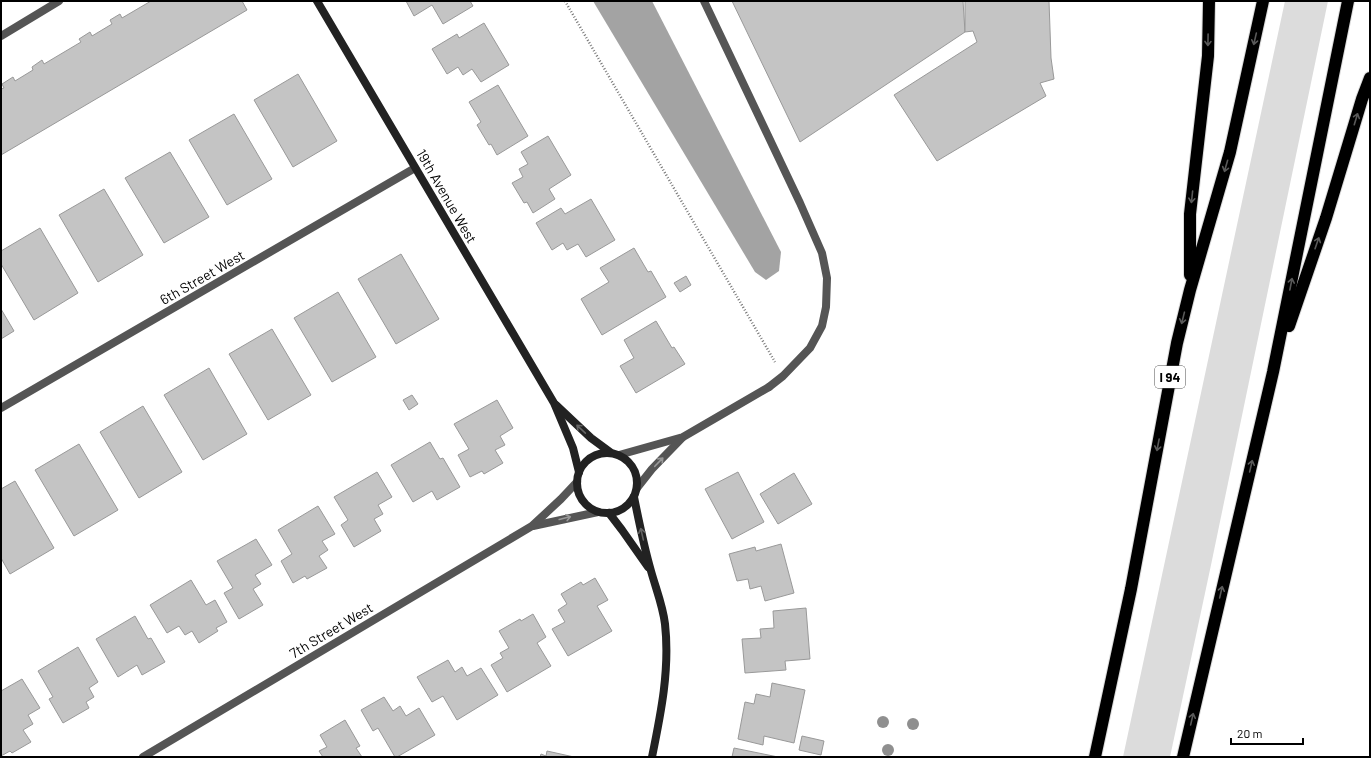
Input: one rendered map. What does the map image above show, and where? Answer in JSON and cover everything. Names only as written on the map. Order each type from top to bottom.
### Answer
[{"type":"highway","points":[[1190,290],[1190,214],[1208,56],[1209,1]]},
{"type":"highway","name":"I 94","points":[[1095,757],[1131,589],[1177,343],[1190,290],[1230,152],[1263,1]]},
{"type":"highway","points":[[1183,757],[1273,372],[1348,1]]},
{"type":"highway","points":[[1273,372],[1326,218],[1362,99],[1370,78]]},
{"type":"street","points":[[1,36],[59,1]]},
{"type":"street","name":"19th Avenue West","points":[[317,1],[554,403],[573,448],[579,472]]},
{"type":"street","points":[[619,455],[683,437],[784,376],[810,348],[822,326],[826,306],[827,278],[822,253],[800,203],[704,1]]},
{"type":"street","name":"6th Street West","points":[[1,408],[415,168]]},
{"type":"street","name":"19th Avenue West","points":[[554,403],[591,438],[610,452]]},
{"type":"street","points":[[637,488],[652,469],[683,437]]},
{"type":"street","points":[[610,452],[619,455],[628,460],[634,468],[637,477],[637,488],[634,497],[627,506],[618,511],[609,513],[598,512],[589,507],[582,500],[578,491],[577,482],[579,472],[583,464],[590,457],[600,453],[610,452]]},
{"type":"street","name":"7th Street West","points":[[143,757],[532,526],[577,482]]},
{"type":"street","points":[[634,497],[665,624],[666,671],[660,721],[652,757]]},
{"type":"street","name":"7th Street West","points":[[532,526],[598,512]]},
{"type":"street","points":[[609,513],[651,571]]},
{"type":"path","points":[[565,1],[784,376]]},
{"type":"shaded area","points":[[593,1],[652,1],[781,252],[779,271],[766,280],[755,272]]},
{"type":"shaded area","points":[[1285,1],[1328,1],[1170,757],[1123,757]]},
{"type":"building","points":[[151,1],[242,1],[247,10],[1,155],[1,89],[4,88],[2,84],[13,77],[15,81],[33,70],[32,67],[42,60],[44,64],[81,42],[79,39],[90,32],[92,36],[112,24],[110,20],[120,14],[122,18]]},
{"type":"building","points":[[406,1],[470,1],[473,6],[443,24],[432,5],[414,16]]},
{"type":"building","points":[[732,1],[963,1],[965,32],[800,142]]},
{"type":"building","points":[[965,1],[1049,1],[1051,58],[1054,79],[1040,83],[1046,96],[937,161],[894,95],[977,42],[973,31],[965,32]]},
{"type":"building","points":[[484,23],[509,65],[481,82],[472,69],[463,75],[458,67],[447,74],[432,49],[457,34],[459,38]]},
{"type":"building","points":[[298,74],[337,141],[293,167],[254,100]]},
{"type":"building","points":[[498,85],[528,136],[497,155],[477,125],[481,122],[469,102]]},
{"type":"building","points":[[234,114],[272,179],[227,205],[189,140]]},
{"type":"building","points":[[548,136],[571,175],[549,189],[555,199],[533,213],[527,202],[524,203],[512,183],[523,177],[519,169],[528,164],[521,152]]},
{"type":"building","points":[[170,152],[209,217],[164,243],[125,178]]},
{"type":"building","points":[[104,189],[143,255],[98,282],[59,215]]},
{"type":"building","points":[[591,199],[615,240],[586,257],[578,244],[567,250],[563,243],[552,250],[536,223],[561,208],[565,214]]},
{"type":"building","points":[[40,228],[78,293],[34,320],[1,264],[1,251]]},
{"type":"building","points":[[634,248],[648,272],[651,271],[666,297],[602,335],[581,299],[609,282],[600,268]]},
{"type":"building","points":[[401,254],[439,319],[396,344],[358,279]]},
{"type":"building","points":[[686,276],[691,285],[680,292],[674,283]]},
{"type":"building","points":[[338,292],[376,357],[332,382],[294,318]]},
{"type":"building","points":[[1,309],[14,331],[1,339]]},
{"type":"building","points":[[656,321],[672,348],[674,347],[685,364],[636,393],[620,366],[634,358],[624,340]]},
{"type":"building","points":[[272,329],[311,395],[268,420],[229,354]]},
{"type":"building","points":[[209,368],[247,434],[203,460],[164,395]]},
{"type":"building","points":[[412,395],[418,404],[409,410],[403,400]]},
{"type":"building","points":[[497,400],[513,428],[500,436],[505,445],[495,450],[503,463],[484,474],[482,471],[470,477],[458,455],[469,449],[454,424]]},
{"type":"building","points":[[143,406],[182,472],[139,498],[100,432]]},
{"type":"building","points":[[430,442],[440,459],[443,458],[460,487],[437,500],[432,491],[413,502],[391,465]]},
{"type":"building","points":[[79,444],[118,510],[74,536],[35,470]]},
{"type":"building","points":[[377,472],[392,497],[378,505],[383,514],[374,519],[381,531],[354,547],[341,525],[348,520],[334,497]]},
{"type":"building","points":[[738,472],[764,522],[732,539],[705,489]]},
{"type":"building","points":[[794,473],[812,504],[778,524],[760,494]]},
{"type":"building","points":[[15,481],[54,548],[10,574],[1,558],[1,489]]},
{"type":"building","points":[[318,506],[335,534],[322,541],[328,550],[319,556],[327,568],[307,579],[305,576],[293,583],[281,561],[292,554],[278,530]]},
{"type":"building","points":[[256,539],[272,565],[255,575],[261,584],[253,589],[263,605],[239,619],[224,593],[233,588],[217,561]]},
{"type":"building","points":[[781,544],[794,593],[765,601],[761,586],[750,589],[748,579],[737,581],[729,554],[755,547],[756,551]]},
{"type":"building","points":[[595,578],[608,600],[597,606],[612,631],[568,656],[552,629],[565,622],[558,610],[567,604],[561,594],[581,582],[583,585]]},
{"type":"building","points":[[191,580],[206,605],[215,600],[227,622],[216,628],[218,631],[199,643],[192,631],[185,635],[179,626],[167,633],[150,605]]},
{"type":"building","points":[[806,608],[810,659],[785,661],[786,670],[745,673],[742,639],[761,638],[760,629],[774,628],[773,611]]},
{"type":"building","points":[[533,614],[546,637],[537,643],[551,666],[507,692],[491,665],[503,658],[500,653],[509,648],[499,631],[520,619],[521,621]]},
{"type":"building","points":[[135,616],[148,639],[151,638],[165,662],[142,675],[137,665],[118,677],[96,639]]},
{"type":"building","points":[[78,647],[98,682],[89,688],[94,697],[86,702],[89,708],[63,723],[49,699],[53,697],[38,671]]},
{"type":"building","points":[[448,660],[455,672],[462,667],[467,676],[481,668],[498,695],[457,720],[443,696],[432,702],[417,677]]},
{"type":"building","points":[[22,679],[40,708],[28,715],[33,724],[23,730],[31,742],[12,753],[10,751],[1,756],[1,691]]},
{"type":"building","points":[[772,683],[805,690],[794,743],[764,736],[763,745],[738,739],[745,702],[754,704],[756,694],[770,697]]},
{"type":"building","points":[[384,697],[393,711],[400,706],[406,716],[419,708],[435,735],[395,757],[378,728],[373,731],[361,710]]},
{"type":"building","points":[[345,720],[360,746],[356,748],[362,757],[323,757],[319,751],[327,747],[320,735]]},
{"type":"building","points":[[802,736],[824,741],[821,755],[799,750]]},
{"type":"building","points":[[734,748],[778,757],[732,757]]},
{"type":"building","points":[[547,751],[574,757],[540,757],[541,754],[546,756]]}]
